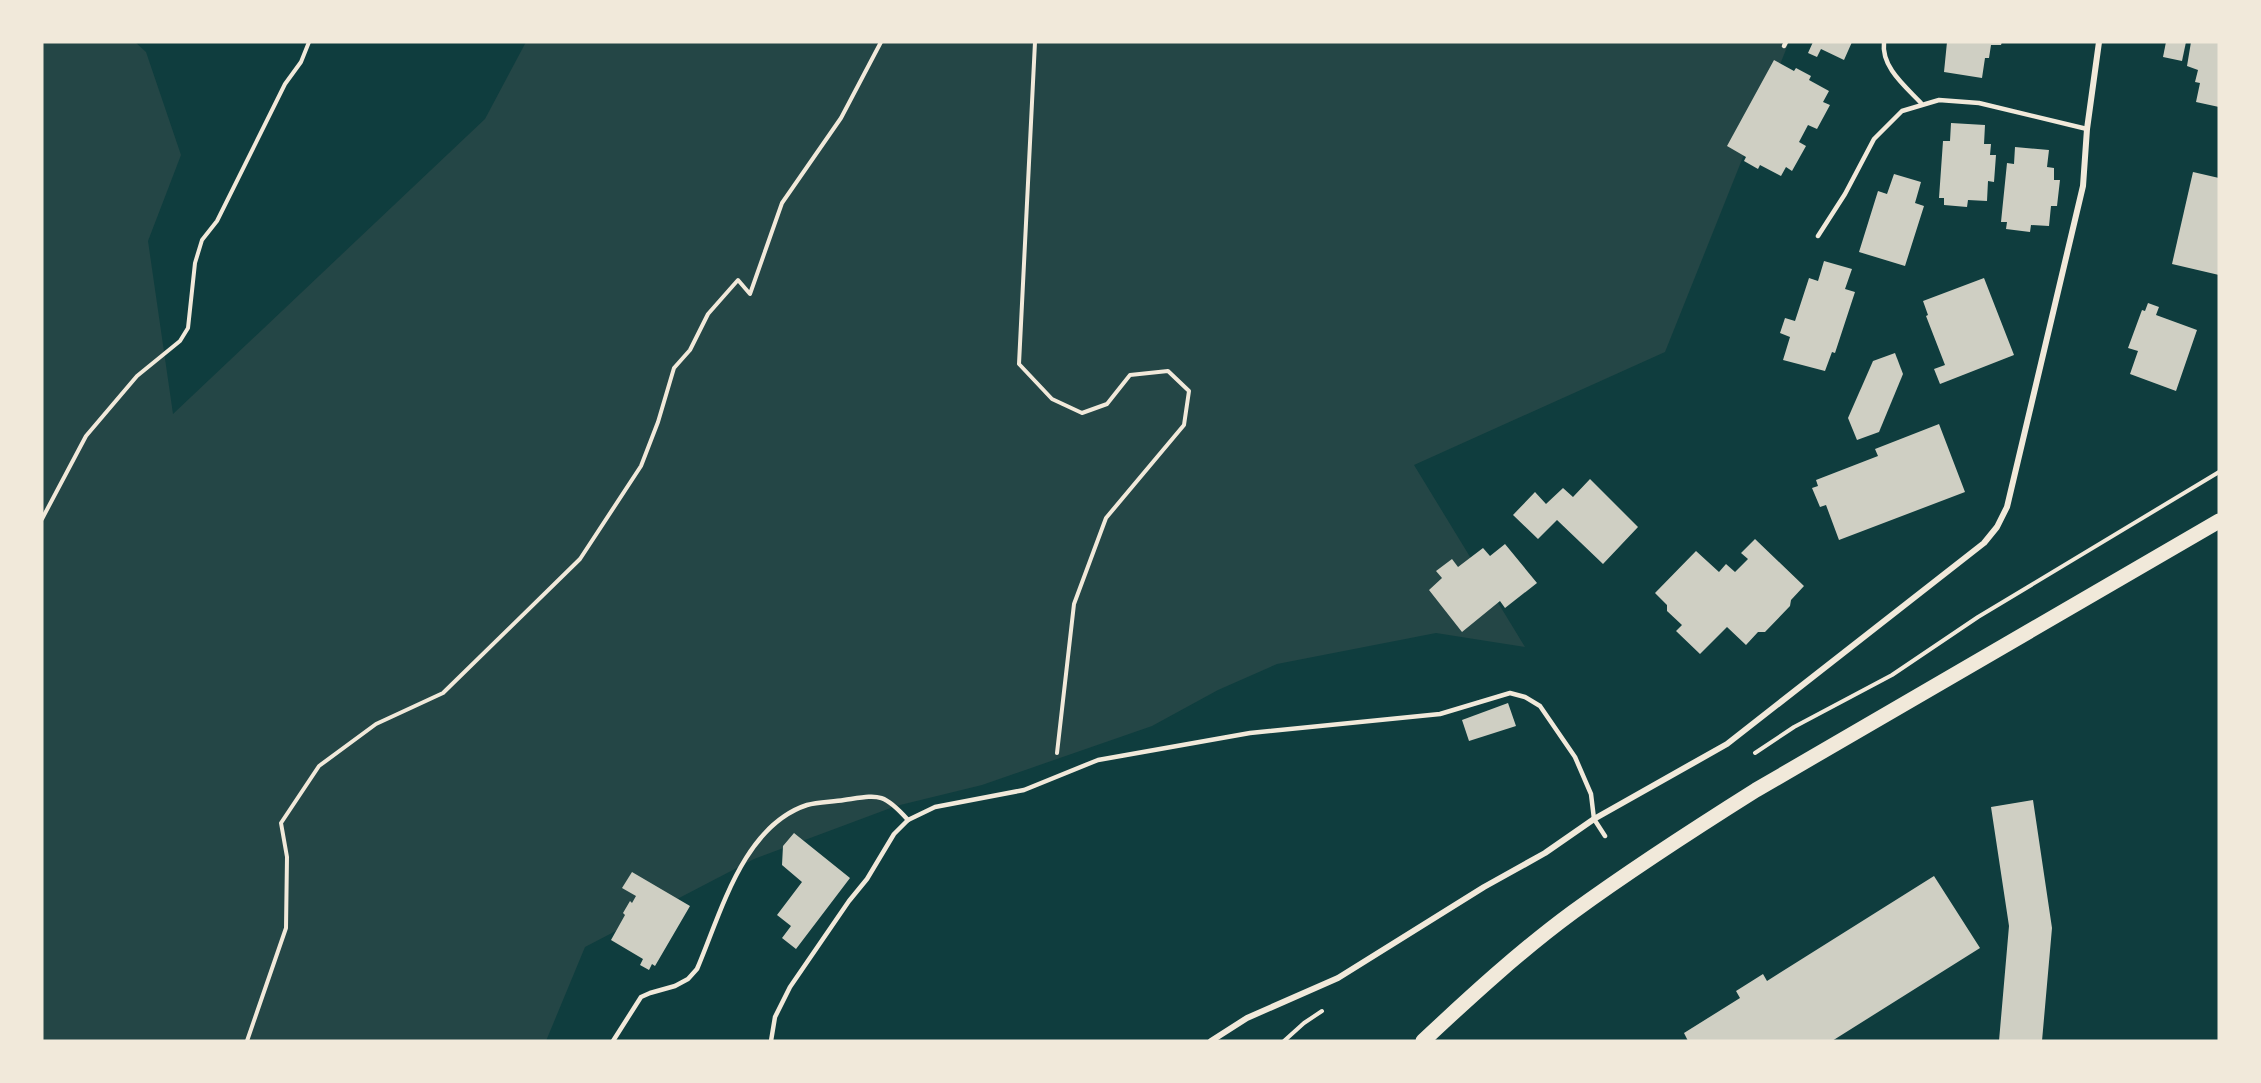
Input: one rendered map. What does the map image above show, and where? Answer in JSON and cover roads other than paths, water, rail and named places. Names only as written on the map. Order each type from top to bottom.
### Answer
[{"type":"main road","points":[[1423,1041],[1514,959],[1571,914],[1696,828],[1756,790],[2219,521]]},
{"type":"street","points":[[1211,1041],[1246,1018],[1338,978],[1484,887],[1545,853],[1594,819],[1727,744],[1984,543],[1997,527],[2007,507],[2083,186],[2087,129],[2099,42]]},
{"type":"lane","points":[[1884,42],[1882,54],[1890,68],[1921,103]]},
{"type":"lane","points":[[1818,236],[1845,194],[1875,139],[1902,111],[1921,103],[1939,100],[1979,103],[2087,129]]},
{"type":"lane","points":[[771,1041],[775,1017],[790,987],[849,901],[867,879],[894,834],[908,820],[935,807],[1024,790],[1098,760],[1172,745],[1250,733],[1440,714],[1510,693],[1525,697],[1540,706],[1569,749],[1591,794],[1594,819],[1605,836]]},
{"type":"lane","points":[[613,1041],[641,997],[675,986],[688,979],[697,969],[740,867],[774,823],[808,805],[870,796],[881,797],[892,802],[908,820]]}]
